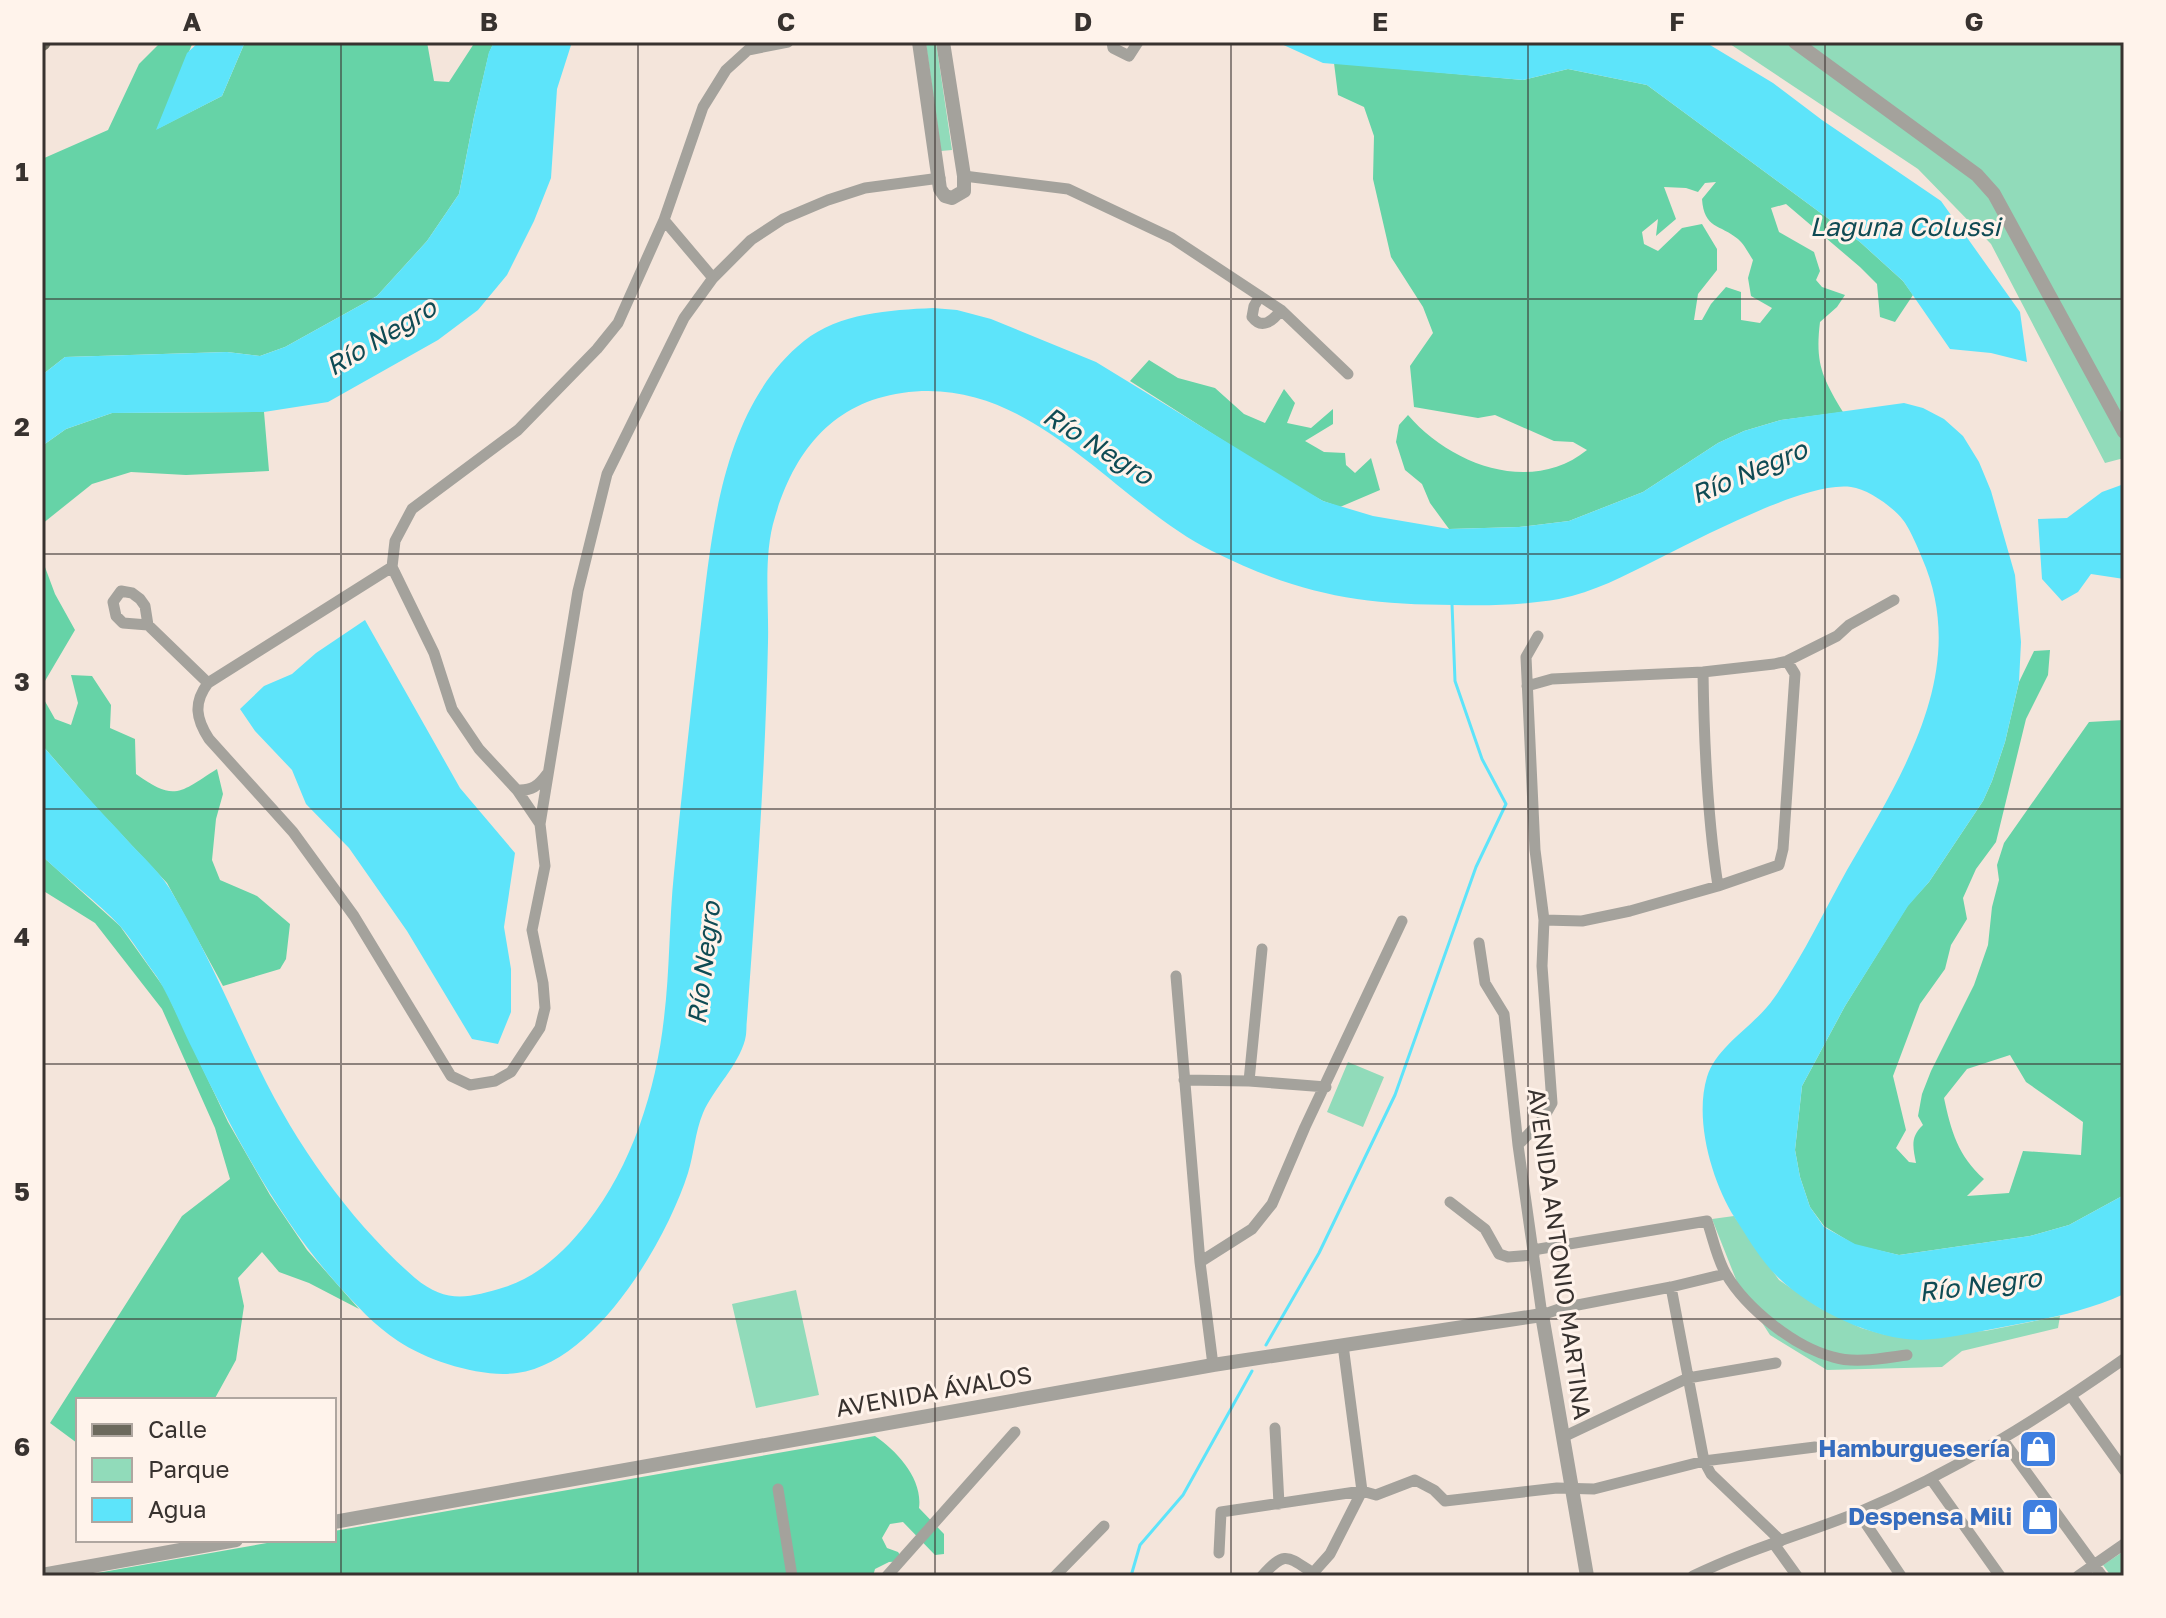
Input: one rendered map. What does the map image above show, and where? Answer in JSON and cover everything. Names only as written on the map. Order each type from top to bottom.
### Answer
[{"type":"street","points":[[540,824],[517,790],[479,749],[452,709],[434,653],[392,567],[395,541],[412,509],[518,430],[597,349],[618,323],[664,220],[703,107],[726,70],[748,50],[788,42]]},
{"type":"street","points":[[919,42],[940,189],[945,196],[952,198],[964,191],[964,176],[943,42]]},
{"type":"street","points":[[1112,42],[1113,48],[1129,56],[1138,42]]},
{"type":"street","points":[[1795,42],[1977,175],[1994,194],[2124,432]]},
{"type":"street","points":[[392,567],[208,683],[200,695],[198,722],[209,739],[293,832],[354,916],[451,1076],[470,1085],[495,1081],[511,1072],[540,1028],[545,1008],[532,930],[545,866],[540,824],[578,591],[607,474],[684,318],[713,278],[751,240],[783,219],[865,188],[964,176],[1068,189],[1172,238],[1260,296],[1281,310],[1348,374]]},
{"type":"street","points":[[664,220],[713,278]]},
{"type":"street","points":[[1260,296],[1254,306],[1252,317],[1255,321],[1263,324],[1270,322],[1281,310]]},
{"type":"street","points":[[1527,686],[1552,679],[1703,672],[1787,661],[1837,636],[1849,625],[1894,600]]},
{"type":"street","points":[[148,625],[208,683]]},
{"type":"street","points":[[1518,1145],[1543,1119],[1552,1103],[1542,966],[1544,920],[1535,850],[1526,657],[1538,636]]},
{"type":"street","points":[[1544,920],[1594,919],[1630,911],[1779,865],[1794,719],[1795,674],[1787,661]]},
{"type":"street","points":[[1703,672],[1705,758],[1718,886]]},
{"type":"street","points":[[517,790],[534,788],[547,774]]},
{"type":"street","points":[[1200,1262],[1252,1229],[1272,1204],[1402,921]]},
{"type":"street","name":"AVENIDA ANTONIO MARTINA","points":[[1479,943],[1485,983],[1504,1014],[1518,1145],[1542,1315],[1587,1576]]},
{"type":"street","points":[[1249,1081],[1262,949]]},
{"type":"street","points":[[1176,976],[1200,1262],[1213,1365]]},
{"type":"street","points":[[1184,1080],[1326,1087]]},
{"type":"street","points":[[1450,1202],[1485,1229],[1499,1254],[1508,1257],[1707,1221],[1725,1274],[1770,1323],[1794,1340],[1834,1358],[1875,1360],[1907,1355]]},
{"type":"street","points":[[1542,1315],[1562,1308],[1725,1274]]},
{"type":"street","points":[[1671,1287],[1704,1461],[1711,1474],[1777,1542],[1797,1576]]},
{"type":"street","name":"AVENIDA ÁVALOS","points":[[336,1522],[1213,1365],[1542,1315]]},
{"type":"street","points":[[1262,1576],[1278,1558],[1289,1557],[1313,1573],[1330,1554],[1362,1491],[1343,1345]]},
{"type":"street","points":[[1696,1575],[1858,1512],[1931,1479],[2003,1440],[2124,1359]]},
{"type":"street","points":[[1563,1437],[1688,1378],[1776,1363]]},
{"type":"street","points":[[2071,1396],[2124,1470]]},
{"type":"street","points":[[1275,1428],[1279,1504]]},
{"type":"street","points":[[888,1575],[1015,1432]]},
{"type":"street","points":[[2003,1440],[2102,1576]]},
{"type":"street","points":[[1219,1553],[1221,1512],[1362,1491],[1376,1495],[1415,1480],[1434,1490],[1445,1501],[1557,1488],[1594,1489],[1704,1461],[1815,1447]]},
{"type":"street","points":[[1931,1479],[2000,1576]]},
{"type":"street","points":[[778,1489],[792,1576]]},
{"type":"street","points":[[1858,1512],[1901,1576]]},
{"type":"street","points":[[1055,1576],[1104,1526]]},
{"type":"street","points":[[42,1575],[225,1542]]},
{"type":"street","points":[[2078,1576],[2124,1544]]},
{"type":"green space","points":[[161,42],[193,42],[157,129],[222,96],[245,42],[427,42],[434,81],[449,82],[475,42],[494,42],[474,117],[459,194],[427,241],[377,296],[285,347],[260,356],[227,352],[65,357],[42,375],[42,159],[108,130],[139,64]]},
{"type":"green space","points":[[936,42],[952,150],[941,151],[926,44]]},
{"type":"green space","points":[[1727,42],[2124,42],[2124,458],[2105,463],[1991,244],[1918,169]]},
{"type":"green space","points":[[1334,63],[1523,80],[1568,69],[1647,85],[1860,242],[1903,281],[1913,295],[1895,322],[1880,317],[1877,284],[1860,267],[1786,204],[1771,208],[1779,232],[1814,252],[1820,271],[1816,280],[1822,287],[1845,295],[1820,322],[1819,336],[1822,369],[1843,412],[1781,420],[1744,431],[1718,443],[1643,492],[1569,521],[1519,527],[1449,529],[1430,503],[1422,484],[1405,470],[1396,442],[1399,425],[1408,415],[1446,448],[1493,468],[1517,472],[1541,471],[1565,463],[1587,450],[1573,442],[1554,441],[1495,415],[1478,418],[1414,407],[1410,366],[1433,333],[1423,307],[1391,257],[1373,179],[1374,136],[1364,107],[1338,95]],"holes":[[[1716,182],[1702,199],[1703,209],[1710,221],[1738,239],[1753,260],[1748,278],[1751,296],[1772,308],[1760,323],[1741,320],[1741,292],[1726,287],[1702,320],[1694,320],[1698,294],[1717,270],[1717,249],[1702,224],[1682,228],[1658,251],[1644,244],[1642,232],[1658,219],[1656,236],[1676,219],[1664,187],[1698,192],[1705,183]]]},
{"type":"green space","points":[[1149,360],[1178,378],[1215,388],[1244,414],[1265,423],[1284,389],[1295,403],[1287,423],[1311,428],[1333,409],[1333,424],[1305,441],[1324,452],[1345,453],[1346,465],[1355,473],[1371,458],[1380,490],[1340,507],[1288,482],[1130,381]]},
{"type":"green space","points":[[264,412],[269,471],[186,475],[131,472],[92,484],[42,524],[42,446],[66,429],[112,413]]},
{"type":"green space","points":[[42,559],[55,594],[75,630],[42,686]]},
{"type":"green space","points":[[2050,650],[2048,675],[2026,719],[1996,842],[1976,869],[1963,898],[1967,919],[1951,945],[1945,969],[1920,1004],[1893,1076],[1906,1130],[1896,1148],[1909,1162],[1916,1163],[1914,1142],[1923,1125],[1918,1116],[1922,1094],[1974,985],[1988,945],[1999,880],[1997,865],[2004,843],[2089,722],[2124,720],[2124,1195],[2069,1225],[2030,1236],[1899,1255],[1855,1245],[1824,1226],[1810,1207],[1800,1177],[1795,1150],[1802,1086],[1845,1006],[1908,905],[1929,882],[1983,801],[2005,742],[2019,682],[2034,651]],"holes":[[[2010,1055],[2026,1082],[2083,1122],[2081,1155],[2023,1151],[2009,1193],[1967,1196],[1984,1179],[1957,1142],[1944,1098],[1967,1069]]]},
{"type":"green space","points":[[71,675],[92,676],[111,705],[110,728],[135,739],[136,774],[149,783],[177,791],[217,769],[223,794],[216,819],[212,860],[220,880],[257,896],[290,924],[286,959],[280,969],[223,986],[167,883],[42,745],[42,696],[55,719],[71,725],[78,703]]},
{"type":"green space","points":[[42,856],[120,926],[165,989],[228,1122],[270,1195],[307,1250],[359,1309],[309,1283],[279,1272],[262,1252],[238,1278],[244,1306],[236,1360],[215,1398],[76,1398],[76,1442],[50,1423],[182,1216],[230,1179],[215,1128],[162,1009],[95,923],[42,890]]},
{"type":"green space","points":[[1348,1062],[1384,1077],[1363,1127],[1327,1112]]},
{"type":"green space","points":[[1734,1216],[1779,1280],[1820,1308],[1861,1328],[1886,1335],[1985,1331],[2060,1316],[2058,1328],[1962,1351],[1942,1367],[1827,1370],[1770,1335],[1739,1287],[1712,1219]]},
{"type":"green space","points":[[796,1290],[819,1395],[756,1408],[732,1304]]},
{"type":"green space","points":[[875,1436],[900,1458],[913,1476],[919,1508],[944,1534],[944,1554],[935,1555],[903,1522],[890,1524],[882,1538],[887,1548],[898,1552],[904,1561],[889,1562],[875,1569],[873,1576],[80,1576],[273,1542],[336,1542],[336,1531]]},
{"type":"green space","points":[[2124,1551],[2124,1576],[2111,1576],[2103,1565]]},
{"type":"water","points":[[199,42],[245,42],[222,96],[156,130],[187,53]]},
{"type":"water","name":"Río Negro","points":[[494,42],[572,42],[557,89],[551,178],[507,275],[478,310],[438,340],[328,402],[264,412],[112,413],[66,429],[42,446],[42,375],[65,357],[227,352],[260,356],[285,347],[377,296],[427,241],[459,194],[474,117]]},
{"type":"water","name":"Laguna Colussi","points":[[1277,42],[1705,42],[1773,83],[1941,201],[2020,312],[2027,362],[1991,353],[1950,349],[1903,281],[1860,242],[1647,85],[1568,69],[1523,80],[1323,63]]},
{"type":"water","name":"Río Negro","points":[[933,308],[957,310],[991,319],[1096,362],[1323,501],[1373,516],[1449,529],[1519,527],[1569,521],[1643,492],[1718,443],[1781,420],[1904,403],[1923,408],[1944,419],[1963,436],[1979,462],[1991,491],[2015,575],[2021,642],[2019,682],[2005,742],[1983,801],[1929,882],[1908,906],[1845,1006],[1802,1086],[1795,1150],[1800,1177],[1810,1207],[1824,1227],[1855,1244],[1899,1255],[2030,1236],[2069,1225],[2124,1195],[2124,1294],[2065,1314],[1951,1337],[1920,1340],[1881,1334],[1819,1308],[1771,1270],[1735,1218],[1713,1169],[1703,1112],[1707,1077],[1712,1066],[1728,1045],[1766,1008],[1784,983],[1889,797],[1924,720],[1934,681],[1939,641],[1935,600],[1911,533],[1887,504],[1851,487],[1809,492],[1741,519],[1609,583],[1559,599],[1481,605],[1388,603],[1301,587],[1243,566],[1174,529],[1067,445],[1030,421],[990,402],[948,392],[902,393],[855,407],[819,434],[805,452],[783,493],[771,532],[768,562],[764,752],[746,1037],[737,1059],[703,1113],[678,1201],[645,1264],[600,1324],[574,1347],[546,1364],[517,1373],[487,1373],[455,1366],[410,1348],[381,1329],[315,1258],[275,1202],[225,1113],[157,977],[120,926],[42,856],[42,745],[165,881],[291,1127],[327,1182],[369,1233],[415,1278],[437,1292],[469,1296],[517,1282],[560,1253],[603,1201],[629,1152],[648,1099],[664,1018],[672,891],[710,549],[726,471],[739,434],[755,399],[777,368],[804,341],[833,324],[849,319]]},
{"type":"water","points":[[2124,484],[2124,579],[2091,574],[2078,592],[2062,601],[2042,579],[2038,519],[2067,518],[2102,492]]},
{"type":"water","points":[[365,620],[460,788],[515,853],[504,927],[511,969],[511,1012],[498,1044],[472,1039],[407,931],[349,848],[306,804],[292,770],[255,731],[240,709],[264,686],[292,674],[316,653]]},
{"type":"waterway","points":[[1266,1345],[1319,1253],[1395,1095],[1476,867],[1506,804],[1482,759],[1455,681],[1452,604]]},
{"type":"waterway","points":[[1131,1576],[1140,1545],[1183,1495],[1252,1371]]},
{"type":"place","name":"Hamburguesería","points":[[2038,1449]]},
{"type":"place","name":"Despensa Mili","points":[[2040,1517]]}]
